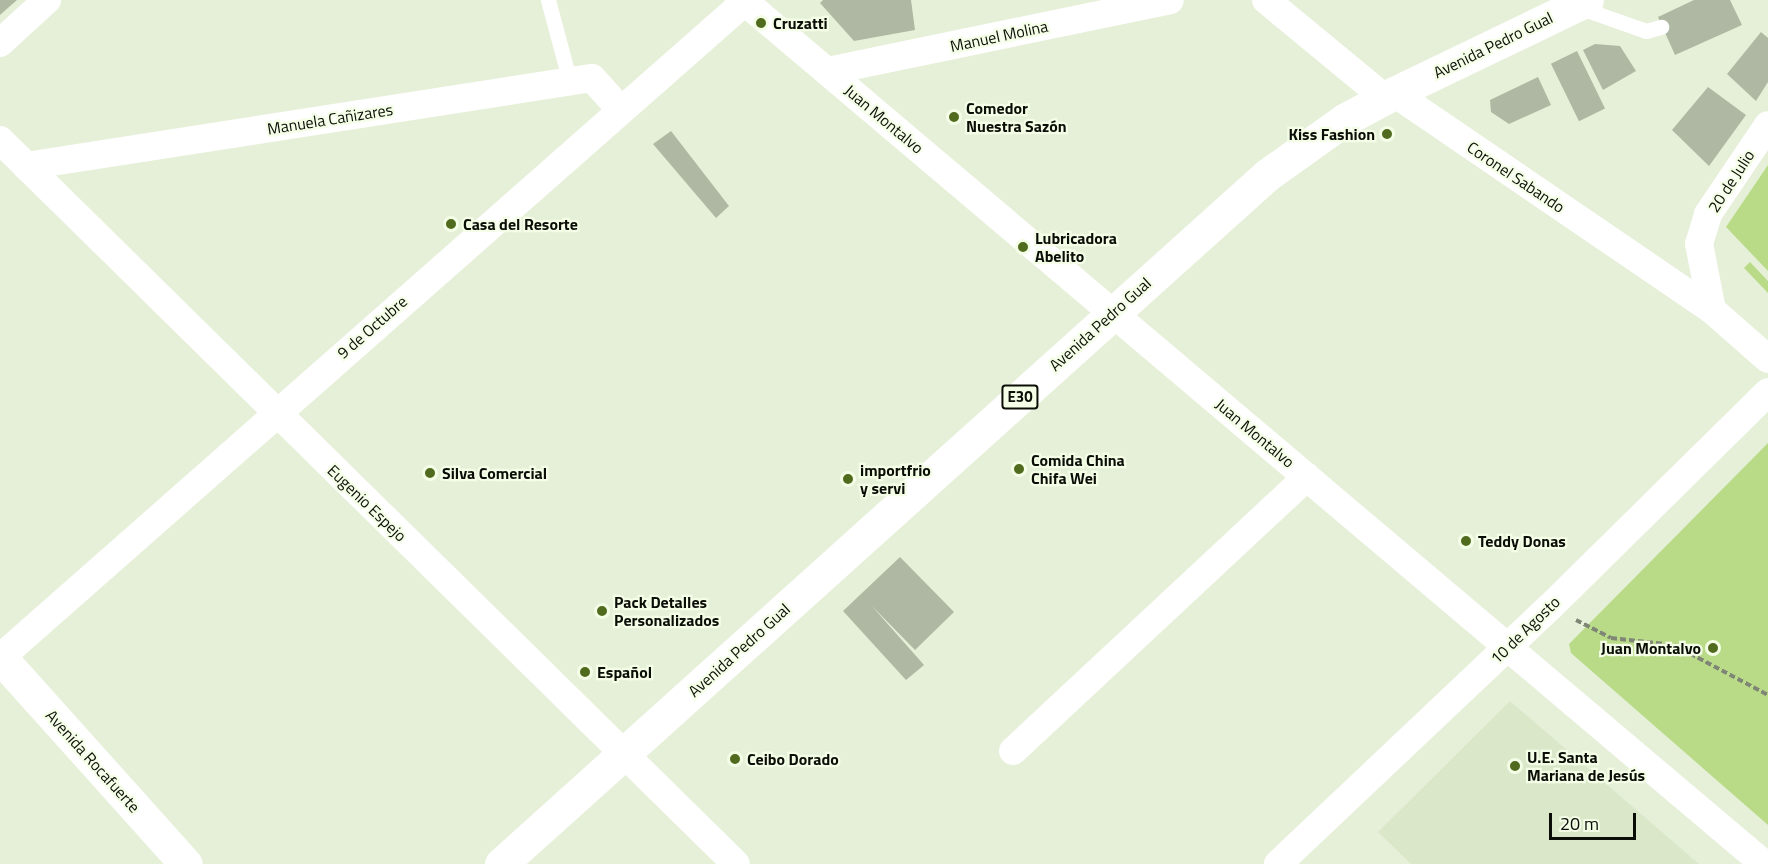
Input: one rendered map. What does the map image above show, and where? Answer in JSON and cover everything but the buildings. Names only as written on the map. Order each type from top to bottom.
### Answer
[{"type":"main road","name":"Avenida Pedro Gual","points":[[501,864],[1113,313],[1298,151],[1390,96],[1582,3]]},
{"type":"main road","name":"Avenida Rocafuerte","points":[[0,658],[186,864]]},
{"type":"street","points":[[0,43],[47,0]]},
{"type":"street","name":"Manuel Molina","points":[[828,71],[1170,0]]},
{"type":"street","name":"Coronel Sabando","points":[[1266,0],[1390,96],[1712,310],[1768,359]]},
{"type":"street","name":"Juan Montalvo","points":[[746,1],[1764,864]]},
{"type":"street","name":"9 de Octubre","points":[[0,658],[620,109],[746,1]]},
{"type":"street","name":"Manuela Cañizares","points":[[27,166],[592,78],[620,109]]},
{"type":"street","name":"20 de Julio","points":[[1712,310],[1699,244],[1708,213],[1768,125]]},
{"type":"street","name":"Eugenio Espejo","points":[[0,140],[736,864]]},
{"type":"street","name":"10 de Agosto","points":[[1278,864],[1550,607],[1768,392]]},
{"type":"street","points":[[1013,751],[1307,477]]},
{"type":"lane","points":[[548,0],[570,82]]},
{"type":"lane","points":[[1582,3],[1646,31],[1661,27]]},
{"type":"path","points":[[1550,607],[1611,638],[1674,645],[1768,695]]},
{"type":"shaded area","name":"U.E. Santa Mariana de Jesús","points":[[1510,701],[1699,864],[1411,864],[1378,832]]},
{"type":"green space","points":[[1768,165],[1768,271],[1726,227]]},
{"type":"green space","points":[[1750,262],[1768,281],[1768,293],[1744,268]]},
{"type":"green space","points":[[1768,443],[1768,825],[1571,653],[1569,644]]},
{"type":"place","name":"Cruzatti","points":[[761,23]]},
{"type":"place","name":"Comedor Nuestra Sazón","points":[[954,117]]},
{"type":"place","name":"Kiss Fashion","points":[[1387,134]]},
{"type":"place","name":"Casa del Resorte","points":[[451,224]]},
{"type":"place","name":"Lubricadora Abelito","points":[[1023,247]]},
{"type":"place","name":"Comida China Chifa Wei","points":[[1019,469]]},
{"type":"place","name":"Silva Comercial","points":[[430,473]]},
{"type":"place","name":"importfrio y servi","points":[[848,479]]},
{"type":"place","name":"Teddy Donas","points":[[1466,541]]},
{"type":"place","name":"Pack Detalles Personalizados","points":[[602,611]]},
{"type":"place","name":"Juan Montalvo","points":[[1713,648]]},
{"type":"place","name":"Español","points":[[585,672]]},
{"type":"place","name":"Ceibo Dorado","points":[[735,759]]},
{"type":"place","name":"U.E. Santa Mariana de Jesús","points":[[1515,766]]}]
